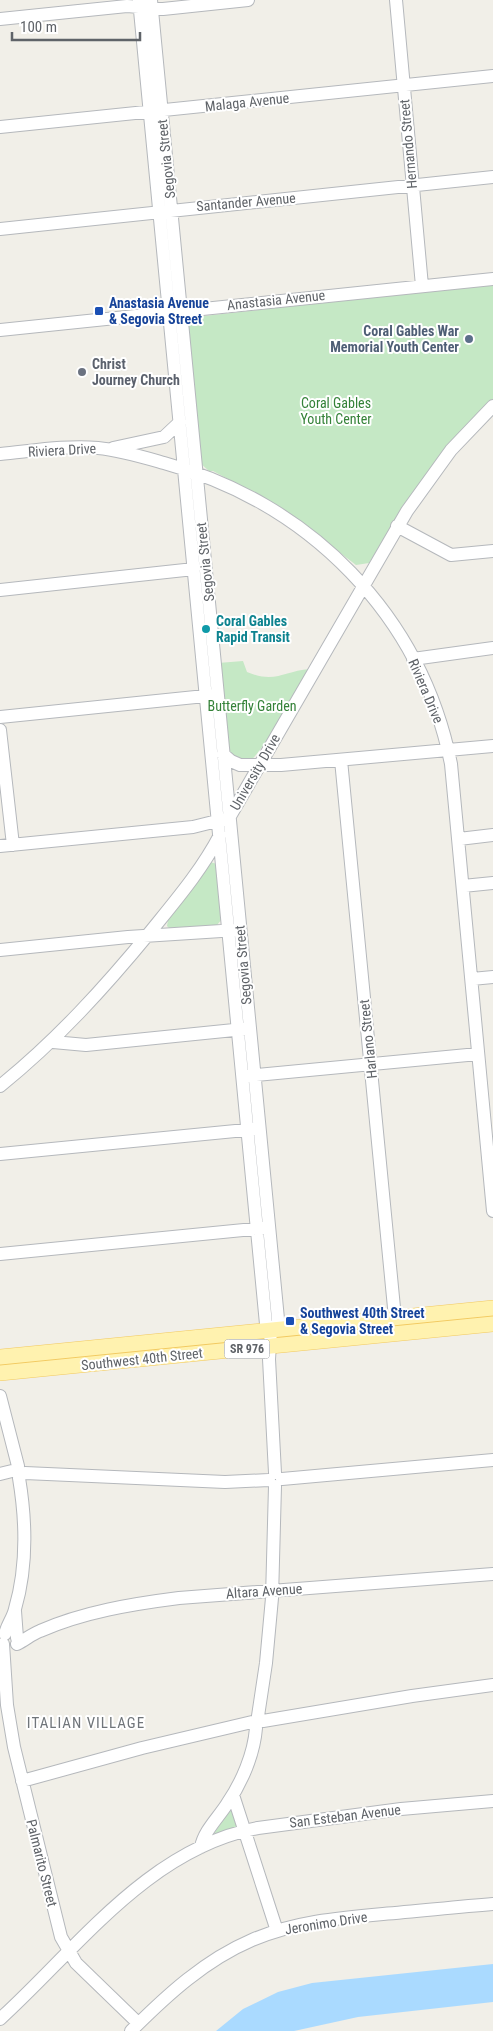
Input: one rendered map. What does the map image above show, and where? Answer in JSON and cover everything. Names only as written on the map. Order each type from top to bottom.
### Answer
[{"type":"main road","name":"Southwest 40th Street","points":[[0,1357],[493,1308]]},
{"type":"main road","name":"Southwest 40th Street","points":[[0,1373],[493,1324]]},
{"type":"street","points":[[0,19],[145,4],[248,0]]},
{"type":"street","name":"Hernando Street","points":[[396,0],[422,286]]},
{"type":"street","name":"Segovia Street","points":[[145,4],[253,1130],[263,1228],[278,1323],[270,1330],[269,1347],[275,1479],[273,1590],[266,1662],[257,1722],[249,1757],[233,1795]]},
{"type":"street","name":"Malaga Avenue","points":[[0,127],[493,76]]},
{"type":"street","name":"Santander Avenue","points":[[0,228],[493,177]]},
{"type":"street","name":"Anastasia Avenue","points":[[0,330],[493,279]]},
{"type":"street","name":"Segovia Street","points":[[175,312],[180,422],[190,470],[194,569],[212,695],[223,754],[224,819]]},
{"type":"street","name":"University Drive","points":[[0,1086],[53,1042],[147,936],[191,881],[220,836],[224,819],[260,765],[397,526],[439,464],[469,429],[492,407]]},
{"type":"street","points":[[110,449],[164,437],[180,422]]},
{"type":"street","name":"Riviera Drive","points":[[0,454],[77,447],[110,449],[190,470],[254,498],[292,522],[331,552],[364,586],[393,625],[413,659],[430,695],[448,751],[459,839],[478,1054],[487,1086],[493,1211]]},
{"type":"street","points":[[397,526],[446,554],[458,555],[493,552]]},
{"type":"street","points":[[0,590],[194,569]]},
{"type":"street","points":[[413,659],[493,648]]},
{"type":"street","points":[[0,717],[212,695]]},
{"type":"street","points":[[0,730],[6,846],[193,827],[224,819]]},
{"type":"street","points":[[223,754],[236,764],[260,765],[341,760],[493,746]]},
{"type":"street","name":"Harlano Street","points":[[341,760],[395,1318]]},
{"type":"street","points":[[459,839],[493,835]]},
{"type":"street","name":"Segovia Street","points":[[220,836],[234,930]]},
{"type":"street","points":[[463,886],[493,883]]},
{"type":"street","points":[[0,950],[234,930]]},
{"type":"street","points":[[472,978],[493,977]]},
{"type":"street","points":[[53,1042],[86,1044],[244,1029]]},
{"type":"street","points":[[248,1076],[478,1054]]},
{"type":"street","points":[[0,1154],[253,1130]]},
{"type":"street","points":[[0,1254],[263,1228]]},
{"type":"street","name":"Palmarito Street","points":[[0,1396],[15,1472],[23,1538],[21,1576],[8,1641],[6,1674],[11,1733],[57,1925],[68,1952],[134,2027]]},
{"type":"street","points":[[15,1472],[225,1482],[493,1460]]},
{"type":"street","name":"Altara Avenue","points":[[8,1641],[79,1618],[147,1602],[273,1590],[493,1574]]},
{"type":"street","points":[[22,1782],[142,1748],[257,1722],[412,1696],[493,1685]]},
{"type":"street","points":[[233,1795],[277,1931]]},
{"type":"street","points":[[201,1848],[204,1836],[233,1795]]},
{"type":"street","name":"San Esteban Avenue","points":[[0,2019],[123,1900],[156,1875],[201,1848],[245,1831],[400,1809],[493,1801]]},
{"type":"street","name":"Jeronimo Drive","points":[[134,2027],[181,1983],[208,1964],[250,1941],[277,1931],[334,1919],[493,1904]]},
{"type":"green space","name":"Coral Gables Youth Center","points":[[493,284],[493,400],[404,508],[369,563],[356,565],[280,507],[213,471],[209,471],[200,463],[188,325],[195,317]]},
{"type":"green space","name":"Butterfly Garden","points":[[243,661],[247,672],[265,677],[310,669],[271,735],[262,748],[248,762],[229,755],[218,663]]},
{"type":"green space","points":[[210,862],[217,864],[222,919],[217,925],[169,928],[167,926],[168,920]]},
{"type":"green space","points":[[231,1808],[237,1826],[235,1829],[213,1835]]},
{"type":"water","points":[[493,1964],[493,2002],[358,2017],[294,2031],[216,2031],[243,2009],[278,1992],[312,1983]]},
{"type":"place","name":"Anastasia Avenue & Segovia Street","points":[[99,311]]},
{"type":"place","name":"Coral Gables War Memorial Youth Center","points":[[469,339]]},
{"type":"place","name":"Christ Journey Church","points":[[82,372]]},
{"type":"place","name":"Coral Gables Rapid Transit","points":[[206,629]]},
{"type":"place","name":"Southwest 40th Street & Segovia Street","points":[[290,1321]]},
{"type":"district","name":"ITALIAN VILLAGE","points":[[86,1723]]}]
